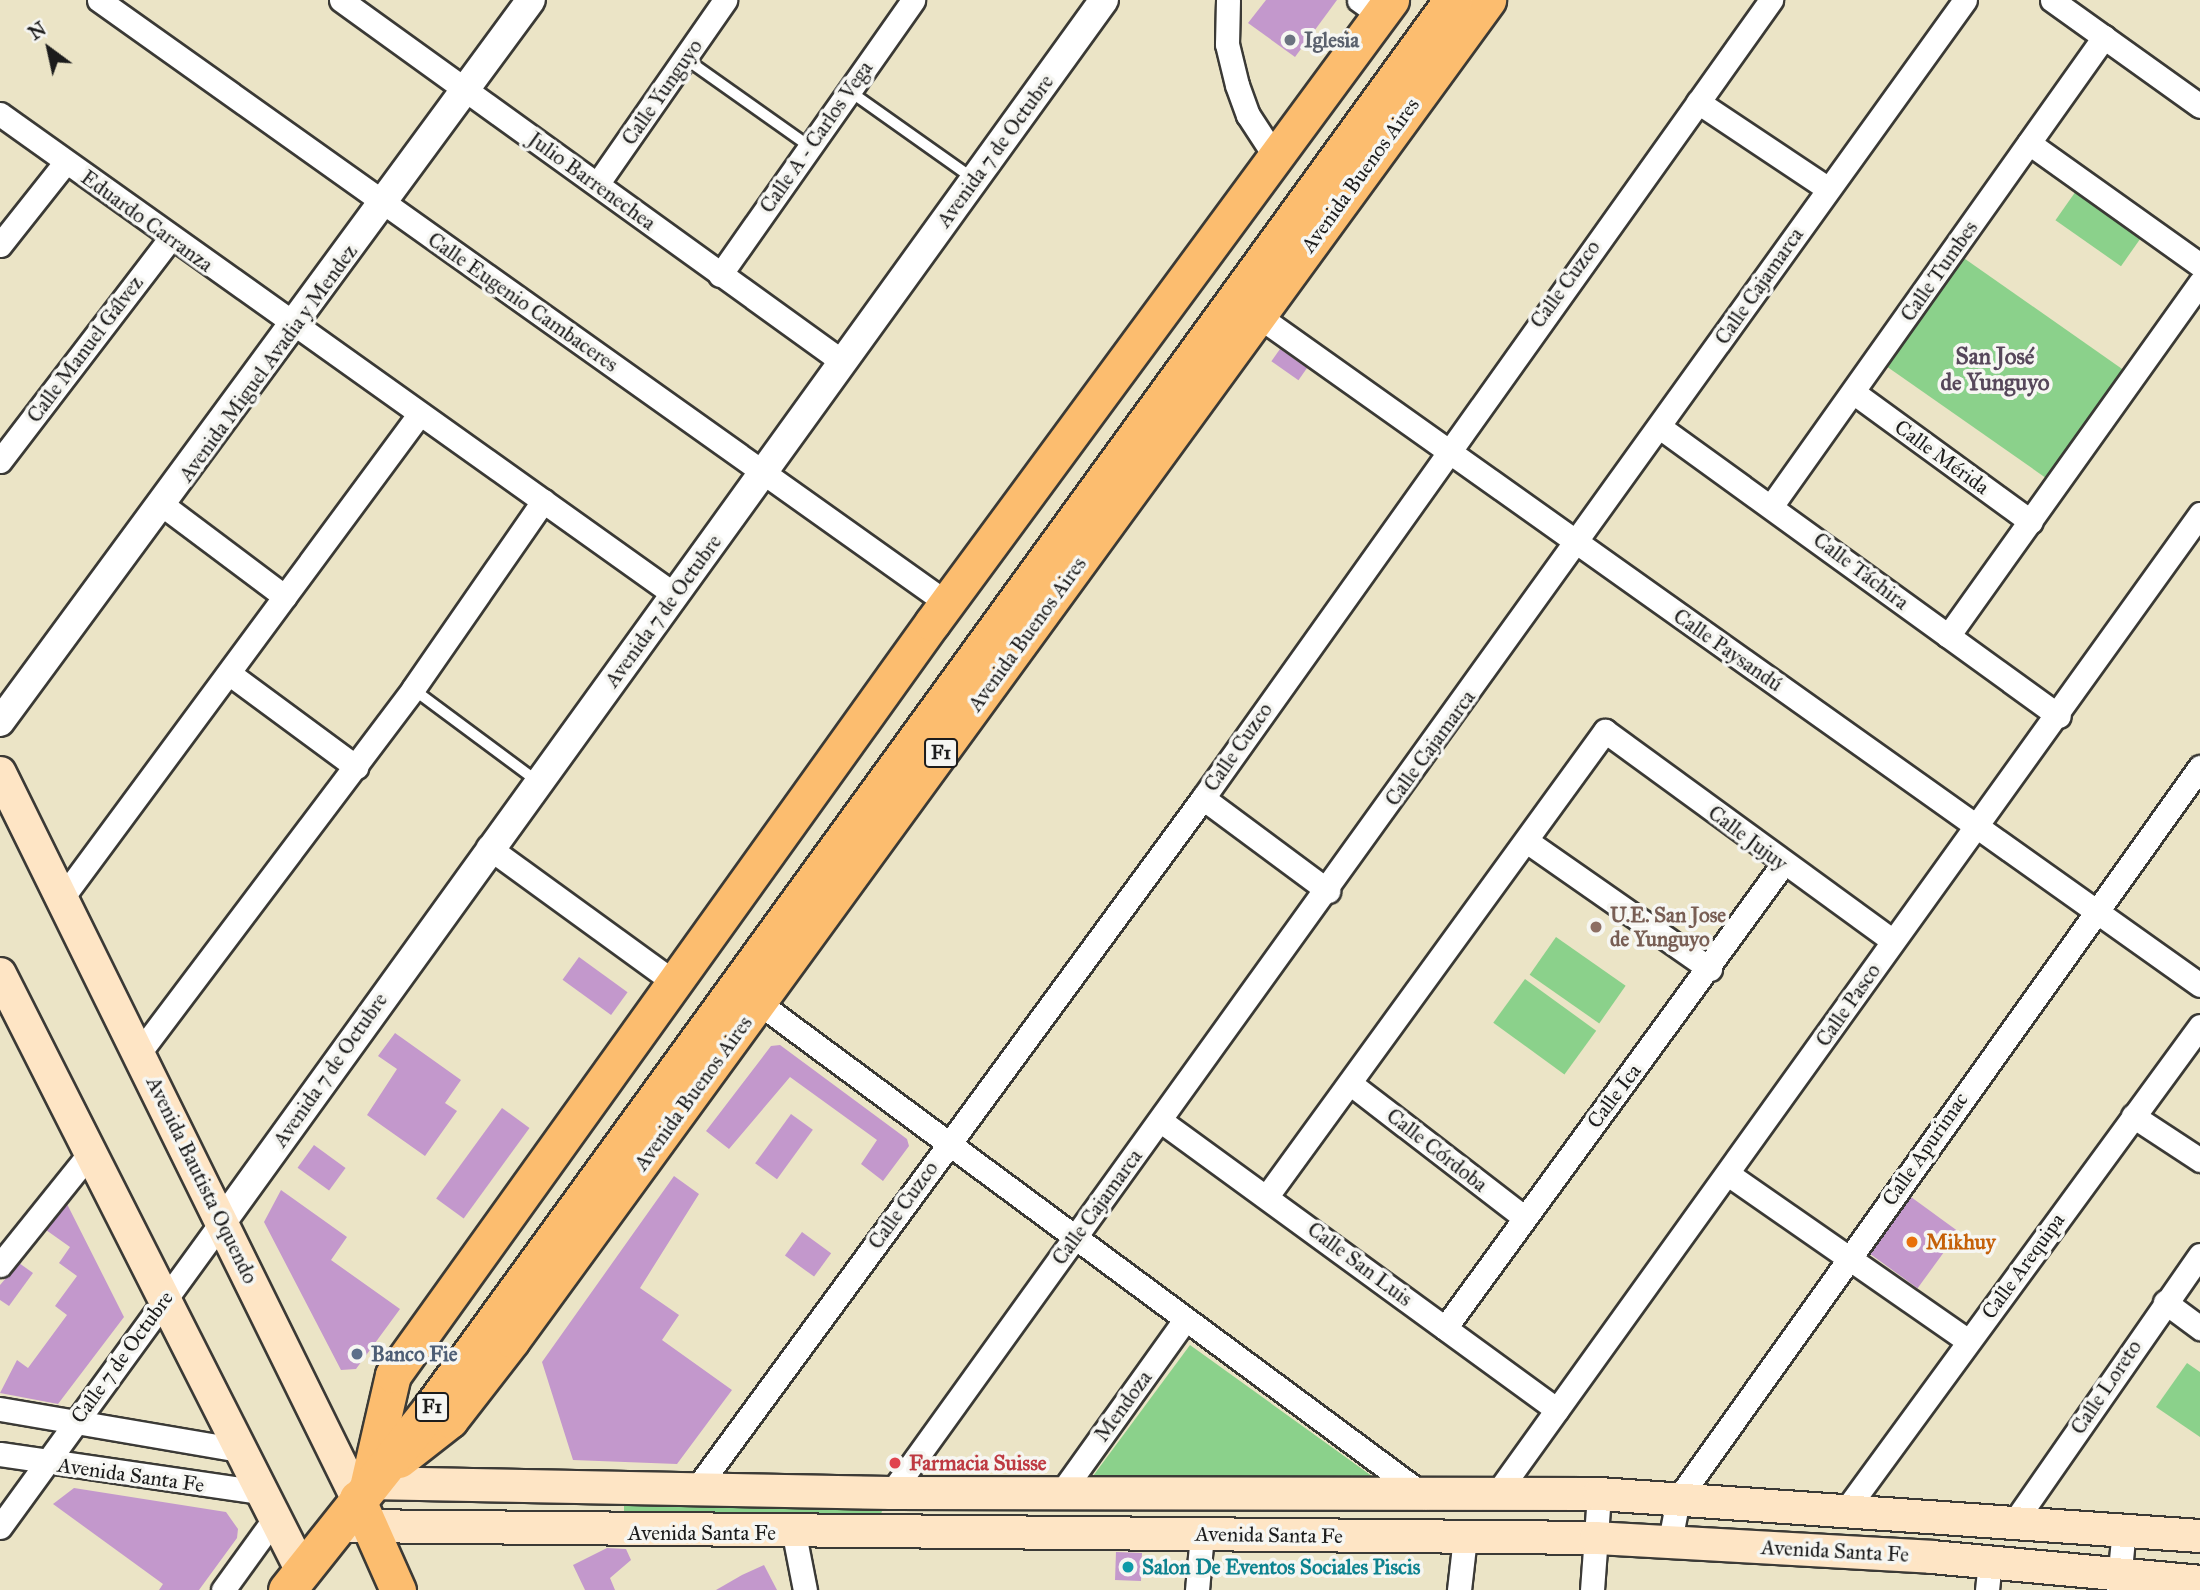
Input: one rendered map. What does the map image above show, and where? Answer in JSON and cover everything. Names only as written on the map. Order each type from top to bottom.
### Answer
[{"type":"highway","name":"Avenida Buenos Aires","points":[[358,1508],[412,1400],[1426,0]]},
{"type":"highway","name":"Avenida Buenos Aires","points":[[302,1584],[1453,0]]},
{"type":"main road","name":"Avenida Buenos Aires","points":[[358,1508],[450,1420],[759,1003],[1488,0]]},
{"type":"main road","name":"Avenida Buenos Aires","points":[[358,1508],[393,1375],[678,985],[947,603],[1276,158],[1377,5]]},
{"type":"main road","name":"Avenida Bautista Oquendo","points":[[0,773],[222,1222],[298,1368],[358,1508],[398,1590]]},
{"type":"main road","points":[[3,989],[241,1450],[302,1584]]},
{"type":"main road","name":"Avenida Santa Fe","points":[[358,1508],[697,1488],[891,1493],[1428,1498],[1599,1494],[1848,1507],[2200,1536]]},
{"type":"main road","name":"Avenida Santa Fe","points":[[358,1508],[794,1534],[1596,1538],[1670,1541],[1988,1576],[2119,1582],[2200,1582]]},
{"type":"street","name":"Calle Eugenio Cambaceres","points":[[99,0],[947,603]]},
{"type":"street","name":"Avenida Miguel Avadia y Mendez","points":[[0,722],[295,328],[531,0]]},
{"type":"street","name":"Calle Yunguyo","points":[[597,183],[725,0]]},
{"type":"street","name":"Calle A - Carlos Vega","points":[[720,275],[913,0]]},
{"type":"street","name":"Avenida 7 de Octubre","points":[[222,1222],[488,847],[675,595],[1104,0]]},
{"type":"street","points":[[1228,0],[1227,44],[1237,85],[1248,115],[1276,158]]},
{"type":"street","name":"Calle Cuzco","points":[[697,1488],[945,1146],[1203,798],[1445,450],[1771,0]]},
{"type":"street","name":"Calle Cajamarca","points":[[891,1493],[1577,545],[1827,188],[1965,0]]},
{"type":"street","points":[[2052,0],[2200,106]]},
{"type":"street","name":"Julio Barrenechea","points":[[344,1],[464,91],[597,183],[843,362]]},
{"type":"street","name":"Calle Tumbes","points":[[1772,505],[2104,37]]},
{"type":"street","points":[[1698,102],[1827,188]]},
{"type":"street","name":"Eduardo Carranza","points":[[0,114],[418,416],[675,595]]},
{"type":"street","points":[[2029,143],[2200,265]]},
{"type":"street","points":[[0,245],[65,163]]},
{"type":"street","name":"Calle Manuel Gálvez","points":[[0,461],[170,237]]},
{"type":"street","points":[[1948,636],[2200,284]]},
{"type":"street","name":"Calle Paysandú","points":[[1257,315],[1577,545],[2100,909],[2200,985]]},
{"type":"street","name":"Calle Mérida","points":[[1853,392],[2031,522]]},
{"type":"street","points":[[62,898],[418,416]]},
{"type":"street","name":"Calle Táchira","points":[[1661,428],[1772,505],[2059,716]]},
{"type":"street","points":[[139,1053],[413,690],[543,501]]},
{"type":"street","points":[[164,506],[285,597]]},
{"type":"street","name":"Calle Pasco","points":[[1495,1496],[1893,941],[2059,716],[2200,514]]},
{"type":"street","points":[[230,674],[356,766]]},
{"type":"street","name":"Calle Jujuy","points":[[1528,842],[1605,731],[1783,864],[1893,941]]},
{"type":"street","name":"Calle Apurimac","points":[[1670,1541],[1678,1499],[2200,767]]},
{"type":"street","points":[[1203,798],[1328,891]]},
{"type":"street","points":[[1267,1196],[1528,842],[1710,969]]},
{"type":"street","points":[[488,847],[678,985]]},
{"type":"street","name":"Calle Ica","points":[[1446,1328],[1524,1217],[1710,969],[1783,864]]},
{"type":"street","points":[[759,1003],[945,1146],[1428,1498]]},
{"type":"street","name":"Calle Arequipa","points":[[1848,1507],[2200,1026]]},
{"type":"street","name":"Calle Córdoba","points":[[1351,1084],[1524,1217]]},
{"type":"street","points":[[2133,1116],[2200,1160]]},
{"type":"street","name":"Calle San Luis","points":[[1161,1121],[1557,1410]]},
{"type":"street","points":[[0,1265],[7,1241],[90,1153]]},
{"type":"street","points":[[1728,1174],[1846,1262],[1968,1341]]},
{"type":"street","name":"Calle 7 de Octubre","points":[[0,1527],[163,1298],[222,1222]]},
{"type":"street","name":"Calle Loreto","points":[[2015,1521],[2165,1301],[2200,1255]]},
{"type":"street","points":[[2165,1301],[2200,1328]]},
{"type":"street","name":"Mendoza","points":[[1061,1493],[1185,1320]]},
{"type":"street","name":"Avenida Santa Fe","points":[[0,1409],[241,1450]]},
{"type":"street","name":"Avenida Santa Fe","points":[[0,1454],[268,1505]]},
{"type":"street","points":[[1592,1590],[1599,1494]]},
{"type":"street","points":[[223,1590],[268,1505]]},
{"type":"street","points":[[2119,1582],[2124,1529]]},
{"type":"street","points":[[794,1534],[805,1590]]},
{"type":"street","points":[[1198,1590],[1202,1534]]},
{"type":"street","points":[[1459,1590],[1465,1537]]},
{"type":"lane","points":[[686,59],[809,146]]},
{"type":"lane","points":[[849,90],[975,180]]},
{"type":"lane","points":[[413,690],[538,782]]},
{"type":"green space","points":[[2083,181],[2149,227],[2121,266],[2055,220]]},
{"type":"green space","points":[[1958,254],[2124,370],[2048,479],[1882,363]]},
{"type":"green space","points":[[1556,937],[1626,986],[1599,1023],[1530,975]]},
{"type":"green space","points":[[1525,979],[1596,1031],[1564,1074],[1493,1023]]},
{"type":"green space","points":[[1190,1345],[1376,1479],[1093,1476]]},
{"type":"green space","points":[[2187,1363],[2200,1372],[2200,1437],[2156,1407]]},
{"type":"green space","points":[[624,1506],[880,1506],[882,1511],[880,1517],[624,1517]]},
{"type":"building","name":"Iglesia","points":[[1266,0],[1337,0],[1295,57],[1248,23]]},
{"type":"building","points":[[1280,349],[1307,368],[1298,380],[1271,361]]},
{"type":"building","points":[[579,957],[628,992],[611,1015],[563,980]]},
{"type":"building","points":[[395,1033],[461,1080],[445,1103],[457,1111],[425,1156],[367,1115],[397,1069],[378,1056]]},
{"type":"building","points":[[780,1045],[907,1139],[909,1146],[883,1181],[861,1164],[877,1140],[790,1077],[729,1149],[706,1131],[771,1046]]},
{"type":"building","points":[[502,1108],[530,1128],[464,1219],[436,1199]]},
{"type":"building","points":[[791,1114],[813,1130],[777,1179],[755,1163]]},
{"type":"building","points":[[314,1145],[346,1168],[329,1191],[298,1168]]},
{"type":"building","points":[[674,1176],[699,1194],[640,1288],[679,1315],[662,1340],[732,1390],[677,1464],[573,1460],[542,1362]]},
{"type":"building","points":[[281,1190],[347,1237],[331,1260],[400,1309],[356,1369],[341,1370],[264,1222]]},
{"type":"building","name":"Mikhuy","points":[[1911,1197],[1959,1232],[1918,1288],[1870,1254]]},
{"type":"building","points":[[67,1204],[124,1317],[58,1404],[0,1393],[17,1360],[28,1368],[67,1315],[55,1306],[77,1276],[59,1263],[70,1247],[46,1230]]},
{"type":"building","points":[[802,1232],[831,1253],[814,1277],[785,1255]]},
{"type":"building","points":[[19,1263],[33,1273],[9,1306],[0,1300],[0,1285]]},
{"type":"building","points":[[74,1488],[226,1512],[238,1529],[237,1538],[199,1590],[159,1590],[163,1584],[53,1504]]},
{"type":"building","points":[[607,1548],[626,1549],[631,1560],[610,1578],[615,1590],[585,1590],[573,1565]]},
{"type":"building","name":"Salon De Eventos Sociales Piscis","points":[[1116,1552],[1142,1553],[1141,1581],[1115,1580]]},
{"type":"building","points":[[764,1565],[777,1590],[716,1590],[742,1575]]},
{"type":"place","name":"Iglesia","points":[[1290,40]]},
{"type":"place","name":"U.E. San Jose de Yunguyo","points":[[1596,927]]},
{"type":"place","name":"Mikhuy","points":[[1912,1242]]},
{"type":"place","name":"Banco Fie","points":[[357,1354]]},
{"type":"place","name":"Farmacia Suisse","points":[[895,1463]]},
{"type":"place","name":"Salon De Eventos Sociales Piscis","points":[[1128,1567]]},
{"type":"district","name":"San José de Yunguyo","points":[[1995,369]]}]
